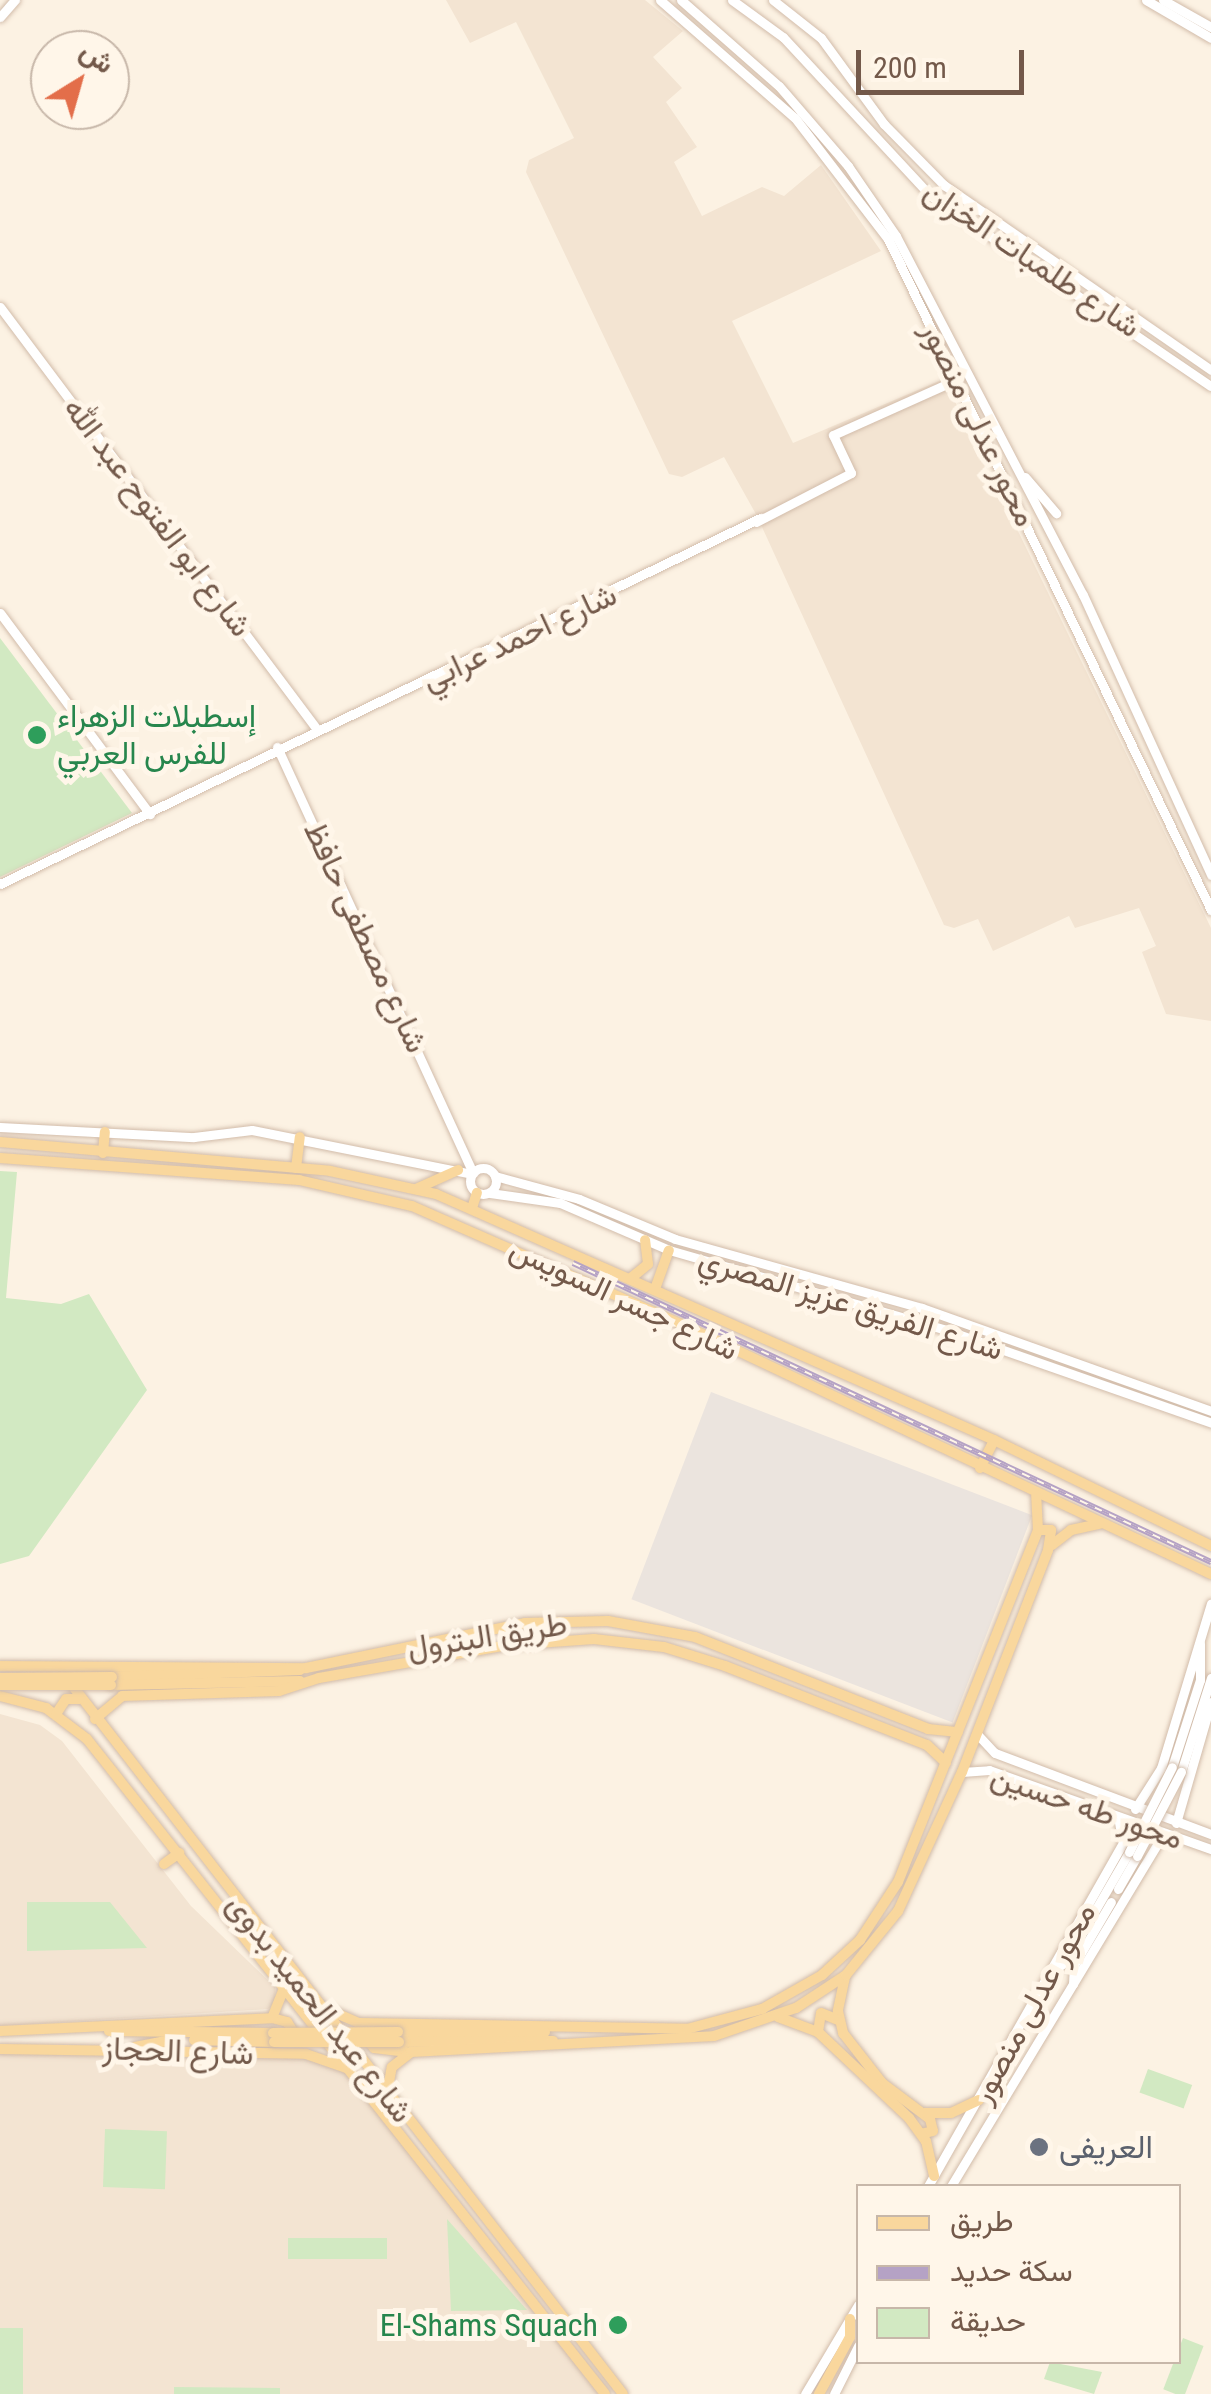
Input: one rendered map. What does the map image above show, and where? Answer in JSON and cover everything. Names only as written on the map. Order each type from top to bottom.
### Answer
[{"type":"main road","points":[[103,1153],[104,1132]]},
{"type":"main road","points":[[296,1168],[300,1137]]},
{"type":"main road","name":"شارع جسر السويس","points":[[0,1142],[296,1168],[417,1188],[576,1252],[994,1440],[1211,1546]]},
{"type":"main road","name":"شارع جسر السويس","points":[[0,1158],[336,1185],[447,1219],[1211,1574]]},
{"type":"main road","points":[[417,1188],[458,1170]]},
{"type":"main road","points":[[472,1208],[476,1193]]},
{"type":"main road","points":[[631,1278],[648,1264],[645,1240]]},
{"type":"main road","points":[[543,1264],[554,1258],[554,1244]]},
{"type":"main road","points":[[655,1289],[669,1250]]},
{"type":"main road","points":[[568,1275],[563,1263],[576,1252]]},
{"type":"main road","points":[[980,1468],[994,1440]]},
{"type":"main road","points":[[399,2037],[716,2024],[778,2002],[822,1975],[860,1940],[890,1898],[1038,1530],[1036,1495]]},
{"type":"main road","points":[[1048,1550],[1071,1530],[1101,1524]]},
{"type":"main road","points":[[372,2024],[366,2035],[371,2047],[411,2052],[699,2039],[777,2017],[846,1975],[898,1912],[962,1772],[1048,1550],[1051,1530],[1038,1530]]},
{"type":"main road","name":"طريق البترول","points":[[58,1664],[306,1668],[557,1620],[643,1625],[730,1650],[934,1731],[958,1732]]},
{"type":"main road","name":"طريق البترول","points":[[122,1696],[274,1692],[308,1682],[560,1639],[646,1644],[725,1666],[927,1744],[946,1763]]},
{"type":"main road","points":[[725,1666],[730,1650]]},
{"type":"main road","points":[[0,1666],[58,1664]]},
{"type":"main road","name":"شارع عبد الحميد بدوى","points":[[58,1664],[95,1719],[623,2394]]},
{"type":"main road","points":[[20,1665],[15,1681],[24,1700]]},
{"type":"main road","points":[[97,1666],[97,1690],[122,1696]]},
{"type":"main road","points":[[112,1681],[265,1675],[306,1668]]},
{"type":"main road","points":[[0,1682],[308,1682]]},
{"type":"main road","name":"شارع عبد الحميد بدوى","points":[[0,1696],[24,1700],[56,1714],[87,1739],[605,2394]]},
{"type":"main road","points":[[95,1719],[122,1696]]},
{"type":"main road","points":[[56,1714],[66,1699],[80,1698]]},
{"type":"main road","points":[[927,1744],[934,1731]]},
{"type":"main road","points":[[164,1864],[179,1853]]},
{"type":"main road","points":[[839,2020],[846,1975]]},
{"type":"main road","name":"شارع الحجاز","points":[[0,2031],[100,2029],[146,2020],[272,2018],[282,2006],[284,1987]]},
{"type":"main road","points":[[320,2006],[346,2021],[372,2024],[586,2028]]},
{"type":"main road","points":[[818,2032],[822,2013],[839,2020],[871,2073],[923,2113],[934,2128],[921,2134]]},
{"type":"main road","points":[[777,2017],[818,2032],[921,2134],[931,2181]]},
{"type":"main road","points":[[272,2018],[294,2030],[298,2054]]},
{"type":"main road","points":[[100,2029],[273,2037]]},
{"type":"main road","points":[[130,2049],[166,2040],[273,2037],[560,2043]]},
{"type":"main road","name":"شارع الحجاز","points":[[0,2049],[298,2054],[353,2072]]},
{"type":"main road","points":[[386,2094],[392,2067],[411,2052]]},
{"type":"main road","points":[[923,2113],[951,2113],[979,2100]]},
{"type":"main road","points":[[819,2394],[850,2336],[850,2320]]},
{"type":"street","points":[[0,17],[15,0]]},
{"type":"street","name":"محور عدلى منصور","points":[[660,0],[766,89],[842,175],[888,239],[1211,910]]},
{"type":"street","name":"محور عدلى منصور","points":[[681,0],[779,86],[856,177],[918,274],[1120,670],[1211,875]]},
{"type":"street","name":"شارع طلمبات الخزان","points":[[732,0],[777,32],[932,196],[1211,386]]},
{"type":"street","name":"شارع طلمبات الخزان","points":[[773,0],[814,31],[894,135],[944,185],[1211,370]]},
{"type":"street","points":[[1146,0],[1211,38]]},
{"type":"street","points":[[1163,0],[1211,27]]},
{"type":"street","points":[[840,100],[859,86]]},
{"type":"street","name":"شارع ابو الفتوح عبد الله","points":[[0,306],[316,728]]},
{"type":"street","points":[[1174,358],[1182,347]]},
{"type":"street","name":"شارع احمد عرابي","points":[[277,749],[851,473],[833,434],[958,379]]},
{"type":"street","points":[[1012,463],[1056,513]]},
{"type":"street","name":"شارع احمد عرابي","points":[[0,884],[150,814],[316,728],[760,518]]},
{"type":"street","points":[[0,612],[150,814]]},
{"type":"street","points":[[1092,660],[1111,653]]},
{"type":"street","points":[[1101,678],[1120,670]]},
{"type":"street","name":"شارع مصطفى حافظ","points":[[277,749],[455,1126],[476,1193]]},
{"type":"street","name":"شارع مصطفى حافظ","points":[[455,1126],[495,1176]]},
{"type":"street","points":[[0,1127],[194,1137],[252,1130],[472,1173],[485,1168]]},
{"type":"street","points":[[490,1192],[495,1176]]},
{"type":"street","name":"شارع الفريق عزيز المصري","points":[[495,1176],[580,1200],[675,1239],[889,1298],[1211,1411]]},
{"type":"street","name":"شارع الفريق عزيز المصري","points":[[476,1193],[560,1203],[669,1250],[885,1312],[1211,1423]]},
{"type":"street","points":[[885,1312],[889,1298]]},
{"type":"street","points":[[1046,1365],[1049,1353]]},
{"type":"street","points":[[1135,1809],[1151,1788],[1211,1603]]},
{"type":"street","points":[[1177,1769],[1200,1680],[1200,1640]]},
{"type":"street","points":[[1073,1984],[1074,1965],[1177,1769],[1211,1678]]},
{"type":"street","points":[[1176,1823],[1180,1796],[1211,1702]]},
{"type":"street","name":"محور طه حسين","points":[[977,1734],[995,1753],[1135,1809],[1211,1834]]},
{"type":"street","points":[[989,1770],[986,1760],[995,1753]]},
{"type":"street","name":"محور طه حسين","points":[[962,1772],[989,1770],[1211,1849]]},
{"type":"street","points":[[1151,1788],[1164,1801],[1180,1796]]},
{"type":"street","points":[[1118,1817],[1124,1840],[1138,1841],[1148,1852]]},
{"type":"street","name":"محور عدلى منصور","points":[[952,2184],[1148,1852],[1164,1833]]},
{"type":"street","name":"محور عدلى منصور","points":[[931,2181],[1124,1840]]},
{"type":"street","points":[[1048,1974],[1063,1966],[1133,1854]]},
{"type":"street","points":[[806,2394],[856,2309]]},
{"type":"street","points":[[834,2394],[856,2350]]},
{"type":"shaded area","points":[[446,0],[645,0],[683,31],[653,57],[682,88],[666,102],[697,147],[674,162],[702,216],[762,187],[784,196],[821,165],[881,251],[732,321],[793,443],[944,379],[1211,928],[1211,1021],[1166,1014],[1142,952],[1156,946],[1139,908],[1075,928],[1069,916],[993,951],[978,919],[954,928],[944,925],[757,516],[724,457],[682,477],[669,474],[526,172],[529,160],[574,138],[516,22],[470,43]]},
{"type":"shaded area","points":[[711,1392],[1032,1515],[953,1723],[631,1599]]},
{"type":"shaded area","points":[[0,1714],[40,1725],[62,1741],[191,1906],[275,1987],[276,2002],[268,2009],[0,2026]]},
{"type":"shaded area","points":[[0,2052],[304,2057],[342,2069],[602,2394],[0,2394]]},
{"type":"green space","name":"إسطبلات الزهراء للفرس العربي","points":[[0,638],[132,813],[0,877]]},
{"type":"green space","points":[[0,1171],[17,1172],[6,1298],[61,1304],[89,1294],[147,1390],[29,1556],[0,1564]]},
{"type":"green space","points":[[27,1902],[110,1902],[147,1948],[27,1951]]},
{"type":"green space","points":[[1148,2069],[1192,2085],[1184,2109],[1139,2092]]},
{"type":"green space","points":[[105,2129],[167,2131],[165,2189],[103,2187]]},
{"type":"green space","points":[[447,2219],[527,2310],[451,2311]]},
{"type":"green space","points":[[288,2238],[387,2238],[387,2259],[288,2259]]},
{"type":"green space","points":[[0,2328],[23,2328],[23,2394],[0,2394]]},
{"type":"green space","points":[[1183,2338],[1204,2346],[1185,2394],[1175,2394],[1163,2389],[1173,2364],[1181,2364]]},
{"type":"green space","points":[[1049,2364],[1102,2372],[1094,2394],[1044,2379]]},
{"type":"green space","points":[[174,2387],[280,2388],[280,2394],[174,2394]]},
{"type":"railway","points":[[573,1263],[1211,1562]]},
{"type":"place","name":"إسطبلات الزهراء للفرس العربي","points":[[37,735]]},
{"type":"place","name":"العريفى","points":[[1039,2147]]},
{"type":"place","name":"El-Shams Squach","points":[[618,2325]]}]
